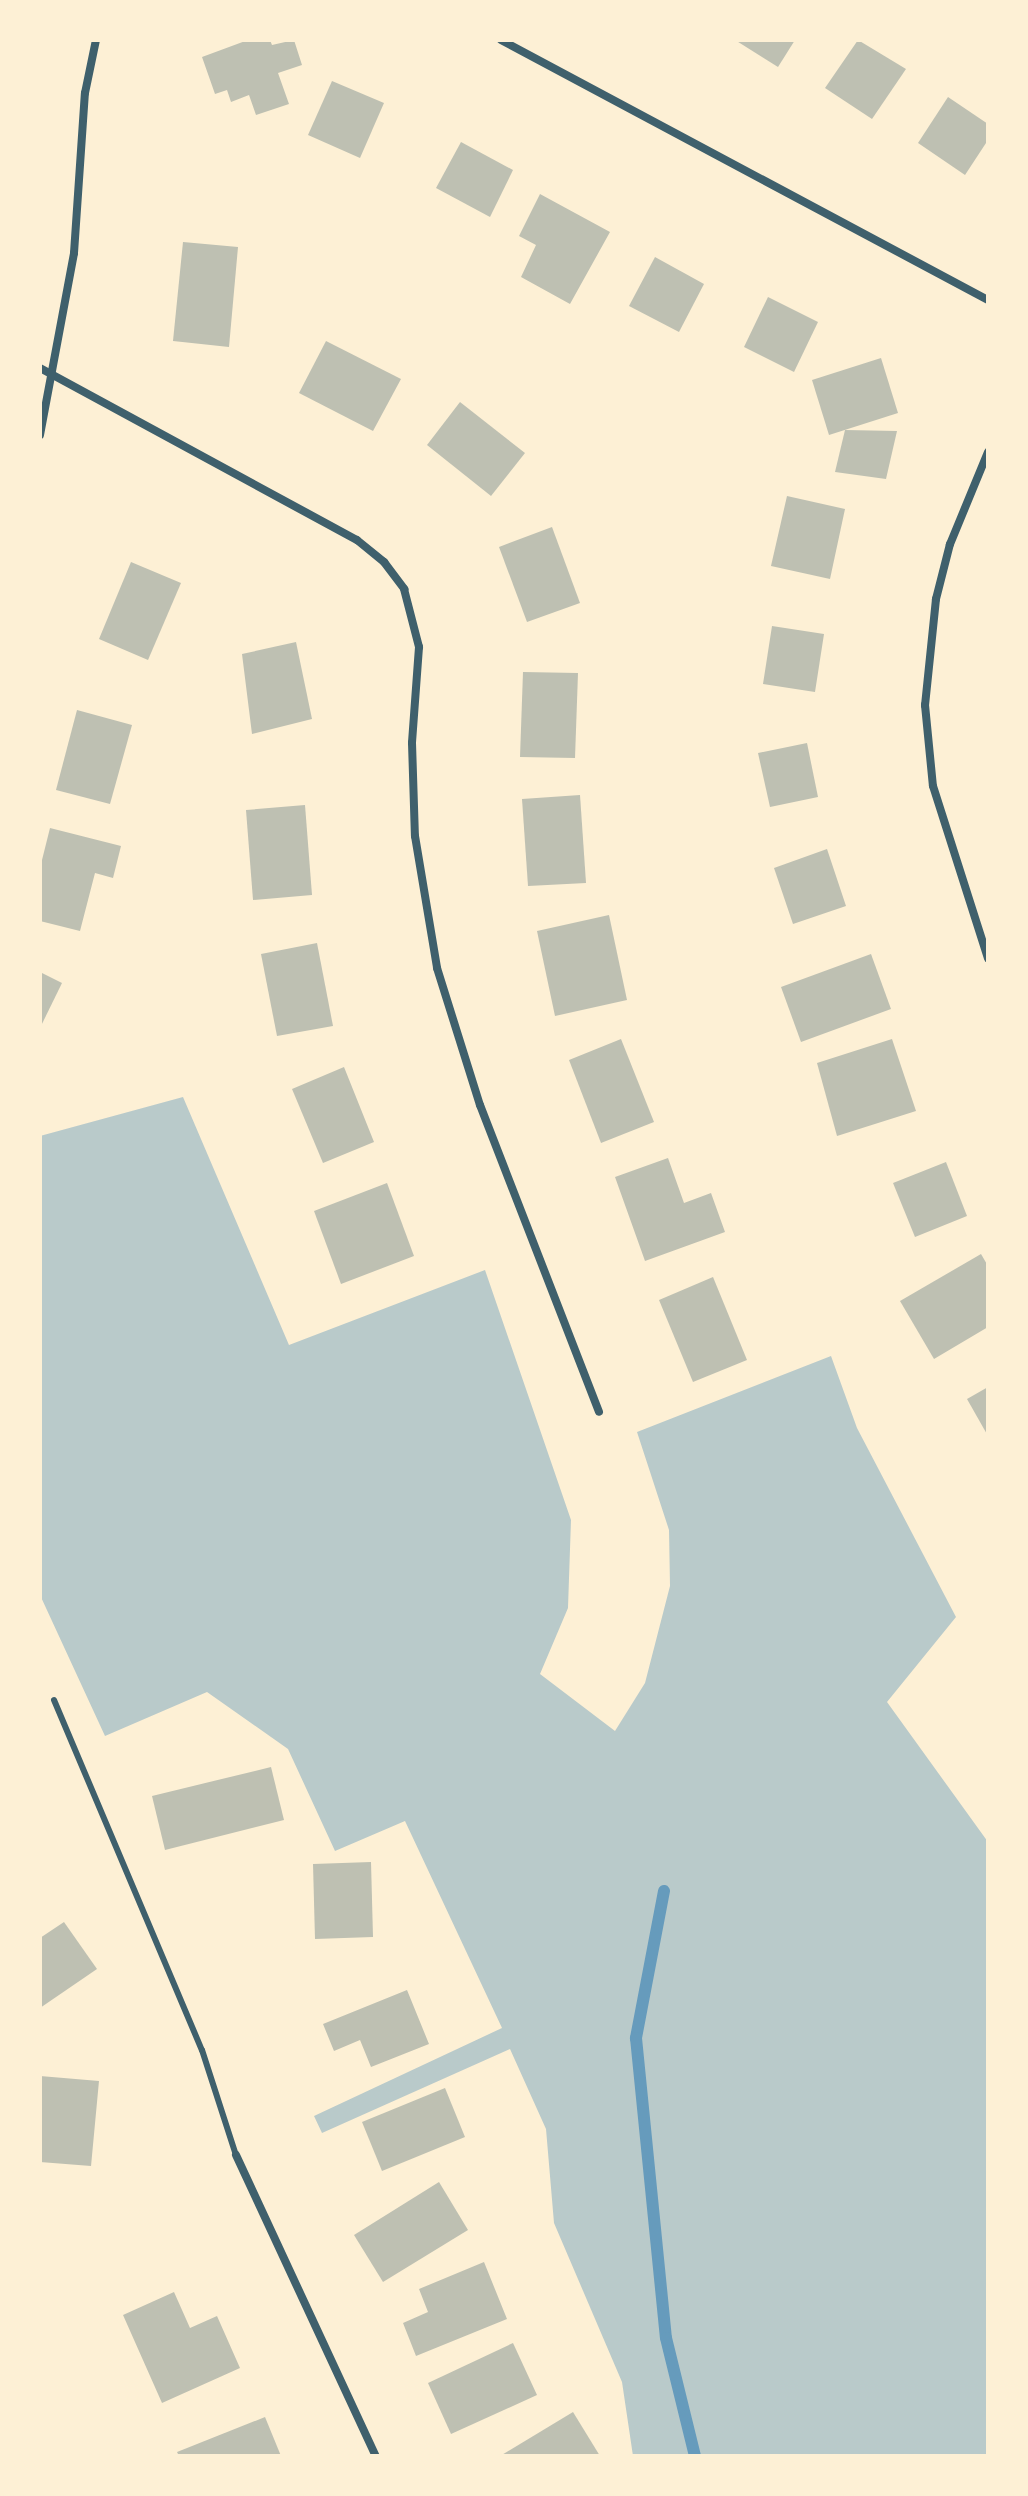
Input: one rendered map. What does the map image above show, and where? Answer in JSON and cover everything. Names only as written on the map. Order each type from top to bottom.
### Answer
[{"type":"street","points":[[40,435],[74,253],[85,93],[96,40]]},
{"type":"street","points":[[501,40],[988,300]]},
{"type":"street","points":[[40,368],[357,540],[384,562],[404,589],[419,647],[412,743],[415,836],[437,968],[480,1105],[599,1412]]},
{"type":"street","points":[[988,452],[950,544],[936,599],[925,705],[933,786],[988,958]]},
{"type":"street","points":[[236,2155],[376,2456]]},
{"type":"lane","points":[[54,1700],[202,2050],[236,2155]]},
{"type":"shaded area","points":[[183,1097],[289,1345],[485,1270],[571,1520],[568,1608],[540,1674],[615,1731],[645,1683],[670,1586],[669,1530],[637,1432],[831,1356],[857,1428],[956,1617],[887,1702],[988,1842],[988,2456],[633,2456],[622,2382],[554,2223],[546,2129],[510,2049],[322,2133],[314,2116],[502,2028],[405,1821],[335,1851],[288,1749],[207,1692],[105,1736],[40,1595],[40,1136]]},
{"type":"building","points":[[248,40],[270,40],[272,45],[294,40],[302,65],[278,73],[289,104],[256,115],[249,95],[231,102],[227,90],[215,94],[202,57]]},
{"type":"building","points":[[735,40],[795,40],[778,67]]},
{"type":"building","points":[[858,40],[906,69],[872,119],[825,88]]},
{"type":"building","points":[[332,81],[384,103],[360,158],[308,135]]},
{"type":"building","points":[[948,97],[988,124],[988,140],[965,175],[918,143]]},
{"type":"building","points":[[461,142],[513,170],[490,217],[436,188]]},
{"type":"building","points":[[540,194],[610,232],[570,304],[521,277],[536,245],[519,236]]},
{"type":"building","points":[[183,242],[238,247],[229,347],[173,341]]},
{"type":"building","points":[[655,257],[704,284],[679,332],[629,306]]},
{"type":"building","points":[[768,297],[818,322],[794,372],[744,347]]},
{"type":"building","points":[[326,341],[401,379],[373,431],[299,393]]},
{"type":"building","points":[[881,358],[898,413],[829,435],[812,380]]},
{"type":"building","points":[[460,402],[525,453],[491,496],[427,445]]},
{"type":"building","points":[[845,430],[897,431],[886,479],[835,472]]},
{"type":"building","points":[[787,496],[845,509],[830,579],[771,566]]},
{"type":"building","points":[[552,527],[580,603],[527,622],[499,547]]},
{"type":"building","points":[[131,562],[181,583],[148,660],[99,639]]},
{"type":"building","points":[[772,626],[824,634],[815,692],[763,684]]},
{"type":"building","points":[[296,642],[312,719],[252,734],[242,654]]},
{"type":"building","points":[[523,672],[578,673],[575,758],[520,757]]},
{"type":"building","points":[[77,710],[132,725],[110,804],[56,790]]},
{"type":"building","points":[[807,743],[818,797],[770,807],[758,753]]},
{"type":"building","points":[[580,795],[586,883],[528,886],[522,799]]},
{"type":"building","points":[[305,805],[312,895],[253,900],[246,810]]},
{"type":"building","points":[[50,828],[121,846],[113,878],[95,873],[80,931],[40,921],[40,868]]},
{"type":"building","points":[[827,849],[846,906],[793,924],[774,868]]},
{"type":"building","points":[[609,915],[627,1000],[555,1016],[537,931]]},
{"type":"building","points":[[317,943],[333,1026],[277,1036],[261,954]]},
{"type":"building","points":[[871,954],[891,1009],[801,1042],[781,987]]},
{"type":"building","points":[[40,972],[62,983],[40,1028]]},
{"type":"building","points":[[621,1039],[654,1122],[601,1143],[569,1060]]},
{"type":"building","points":[[892,1039],[916,1111],[837,1136],[817,1063]]},
{"type":"building","points":[[344,1067],[374,1142],[323,1163],[292,1089]]},
{"type":"building","points":[[668,1158],[684,1203],[711,1193],[725,1232],[645,1261],[615,1177]]},
{"type":"building","points":[[946,1162],[967,1216],[915,1237],[893,1183]]},
{"type":"building","points":[[387,1183],[414,1256],[341,1284],[314,1211]]},
{"type":"building","points":[[981,1254],[988,1266],[988,1327],[934,1359],[900,1301]]},
{"type":"building","points":[[713,1277],[747,1360],[693,1382],[659,1300]]},
{"type":"building","points":[[988,1387],[988,1436],[967,1399]]},
{"type":"building","points":[[271,1767],[284,1820],[165,1850],[152,1796]]},
{"type":"building","points":[[371,1862],[373,1937],[315,1939],[313,1864]]},
{"type":"building","points":[[64,1922],[97,1969],[40,2008],[40,1938]]},
{"type":"building","points":[[407,1990],[429,2044],[371,2067],[360,2040],[334,2051],[323,2024]]},
{"type":"building","points":[[40,2076],[99,2081],[91,2166],[40,2162]]},
{"type":"building","points":[[445,2088],[465,2137],[382,2171],[362,2122]]},
{"type":"building","points":[[439,2182],[468,2230],[383,2282],[354,2235]]},
{"type":"building","points":[[484,2262],[507,2319],[416,2356],[403,2323],[428,2312],[419,2289]]},
{"type":"building","points":[[174,2292],[190,2328],[217,2316],[240,2368],[162,2403],[123,2315]]},
{"type":"building","points":[[513,2343],[537,2395],[451,2434],[428,2383]]},
{"type":"building","points":[[573,2412],[600,2456],[500,2456]]},
{"type":"building","points":[[265,2417],[281,2456],[179,2456],[177,2452]]},
{"type":"waterway","points":[[664,1891],[636,2038],[666,2338],[695,2456]]}]
